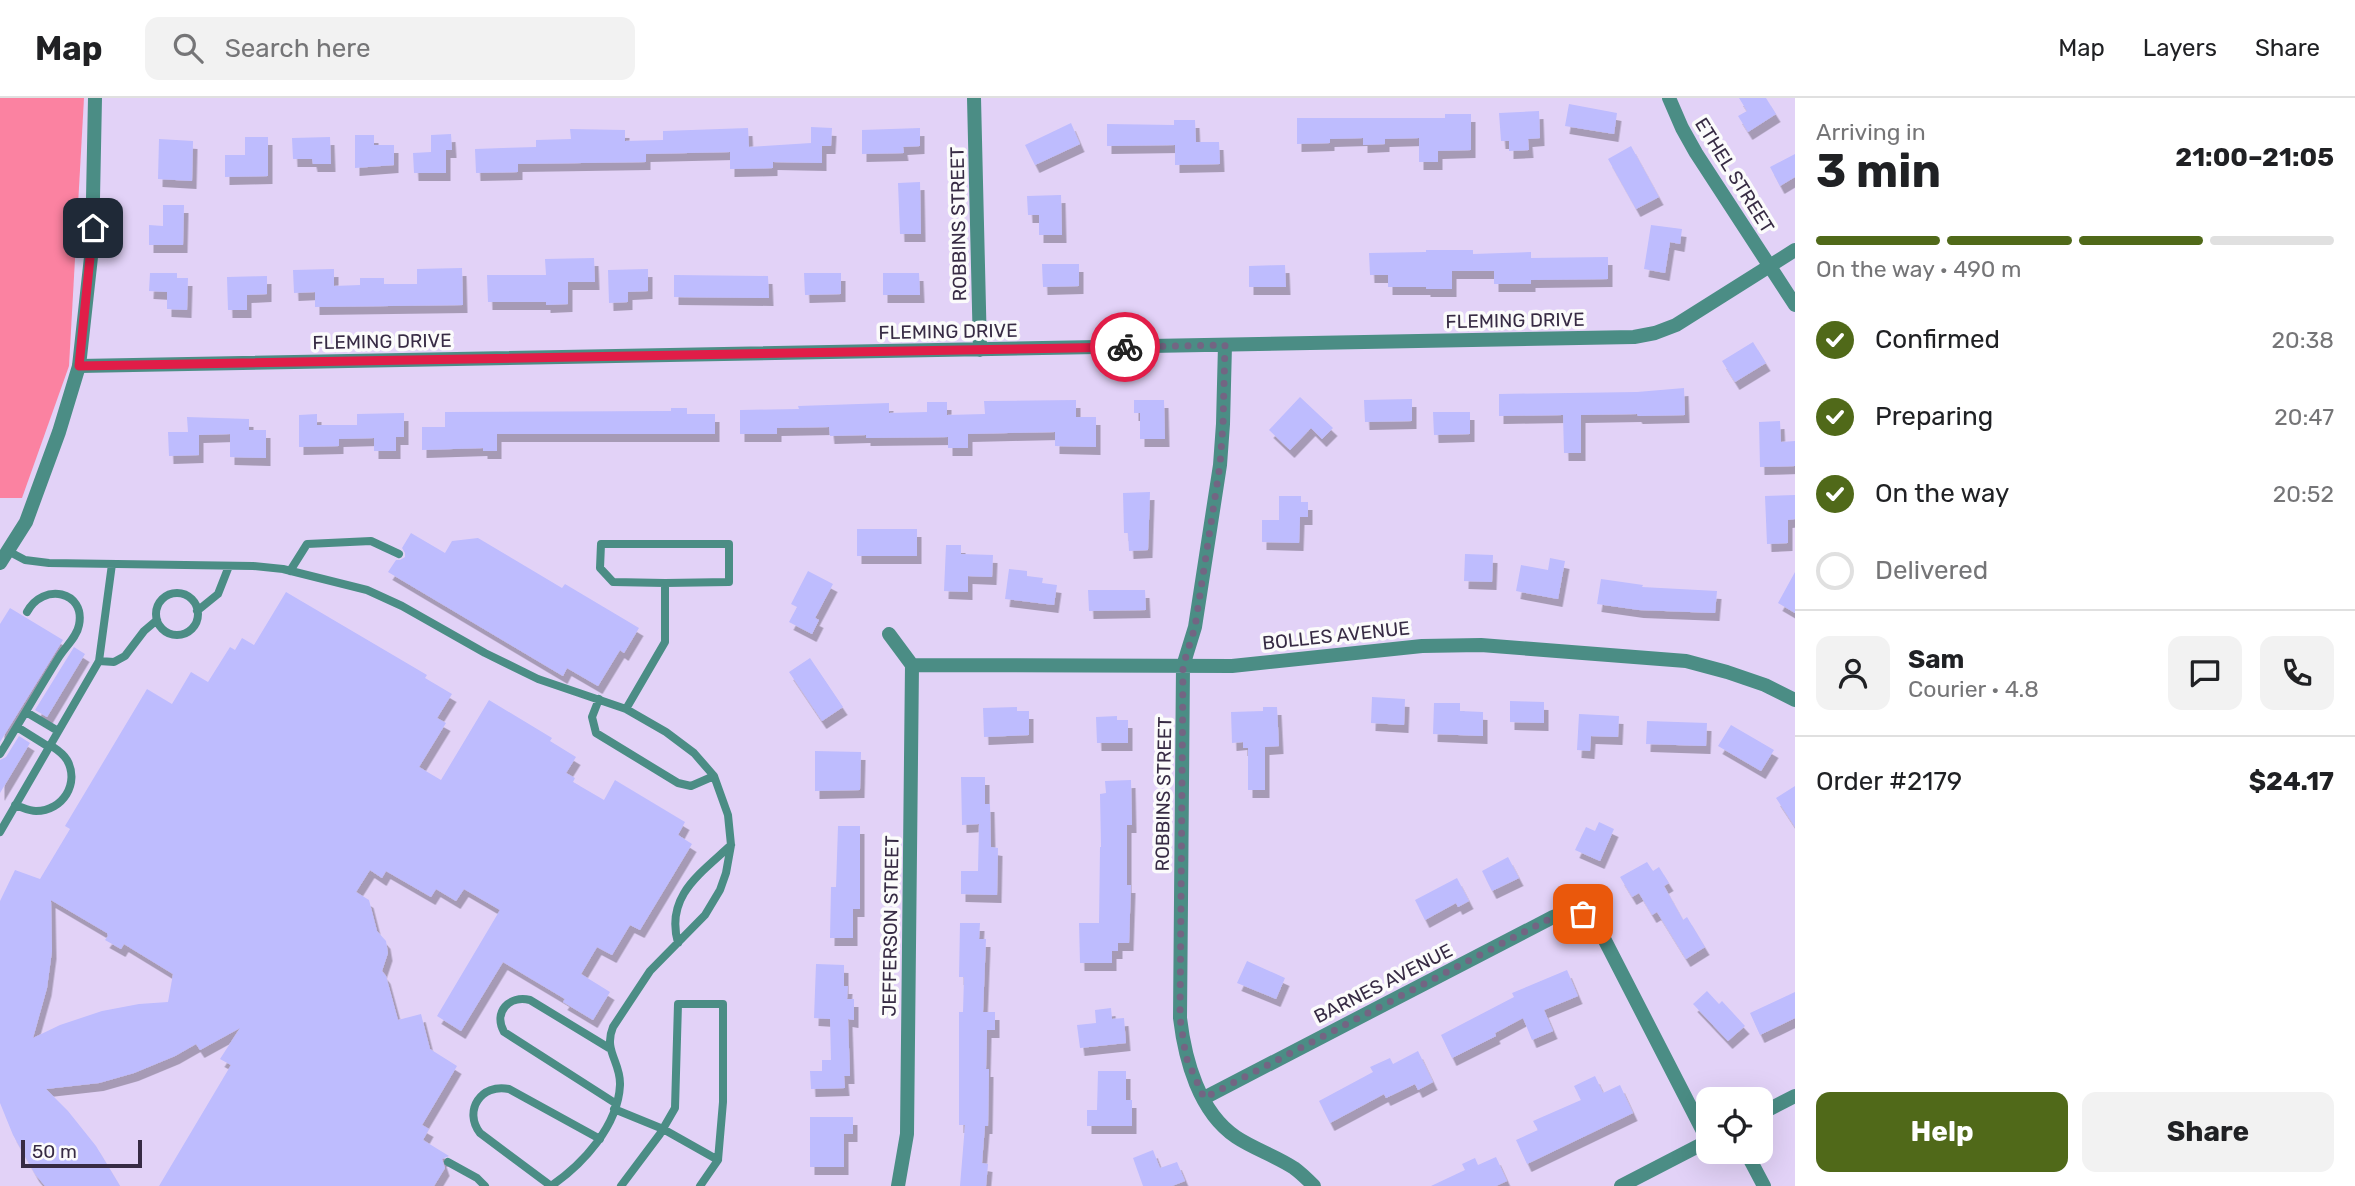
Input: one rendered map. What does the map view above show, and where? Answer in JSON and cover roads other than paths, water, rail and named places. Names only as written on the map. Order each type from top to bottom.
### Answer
[{"type":"street","points":[[4,557],[26,522],[60,432],[79,366],[92,248],[95,98]]},
{"type":"street","name":"ROBBINS STREET","points":[[974,98],[980,350]]},
{"type":"street","name":"ETHEL STREET","points":[[1669,98],[1696,153],[1795,305]]},
{"type":"street","name":"FLEMING DRIVE","points":[[79,366],[1634,337],[1675,325],[1795,250]]},
{"type":"street","name":"ROBBINS STREET","points":[[1225,345],[1220,465],[1195,627],[1183,666],[1180,1018],[1186,1057],[1204,1098],[1219,1121],[1237,1138],[1295,1168],[1314,1186]]},
{"type":"street","points":[[889,634],[912,665]]},
{"type":"street","name":"BOLLES AVENUE","points":[[912,665],[1232,666],[1422,646],[1481,645],[1686,661],[1727,671],[1765,685],[1795,701]]},
{"type":"street","name":"JEFFERSON STREET","points":[[898,1186],[907,1134],[912,665]]},
{"type":"street","name":"BARNES AVENUE","points":[[1204,1098],[1568,911],[1591,918],[1598,928],[1696,1118]]},
{"type":"street","points":[[1773,1107],[1795,1096]]},
{"type":"street","points":[[1621,1186],[1696,1147]]},
{"type":"street","points":[[1752,1164],[1764,1186]]},
{"type":"lane","points":[[290,571],[307,544],[371,541],[399,554]]},
{"type":"lane","points":[[601,544],[729,544],[729,582],[664,583],[613,582],[600,568],[601,544]]},
{"type":"lane","points":[[4,557],[49,563],[229,566],[290,571],[367,590],[538,679],[626,709],[666,732],[694,753],[714,776],[728,815],[731,845],[726,873],[720,890],[705,915],[650,971],[613,1027],[609,1048],[617,1066],[620,1085],[600,1139],[573,1171],[551,1186],[480,1133],[473,1115],[481,1095],[494,1088],[509,1089],[600,1139]]},
{"type":"lane","points":[[0,832],[99,661],[112,564]]},
{"type":"lane","points":[[197,611],[218,594],[229,566]]},
{"type":"lane","points":[[626,709],[665,642],[664,583]]},
{"type":"lane","points":[[0,754],[61,653],[77,633],[80,624],[77,607],[64,595],[46,594],[31,604],[27,612]]},
{"type":"lane","points":[[172,594],[188,597],[197,611],[197,621],[182,634],[168,633],[157,620],[159,604],[172,594]]},
{"type":"lane","points":[[99,661],[114,662],[125,656],[144,631],[157,620]]},
{"type":"lane","points":[[599,699],[592,717],[596,733],[678,783],[691,786],[714,776]]},
{"type":"lane","points":[[26,712],[58,732]]},
{"type":"lane","points":[[15,805],[30,811],[45,810],[59,804],[69,791],[72,776],[63,754],[17,727]]},
{"type":"lane","points":[[678,943],[675,923],[678,904],[686,889],[731,845]]},
{"type":"lane","points":[[609,1048],[530,1000],[515,999],[500,1013],[503,1032],[614,1106],[663,1129],[718,1160]]},
{"type":"lane","points":[[621,1186],[675,1108],[678,1004],[723,1004],[723,1102],[718,1160],[700,1186]]},
{"type":"lane","points":[[448,1162],[477,1178],[485,1186]]}]
